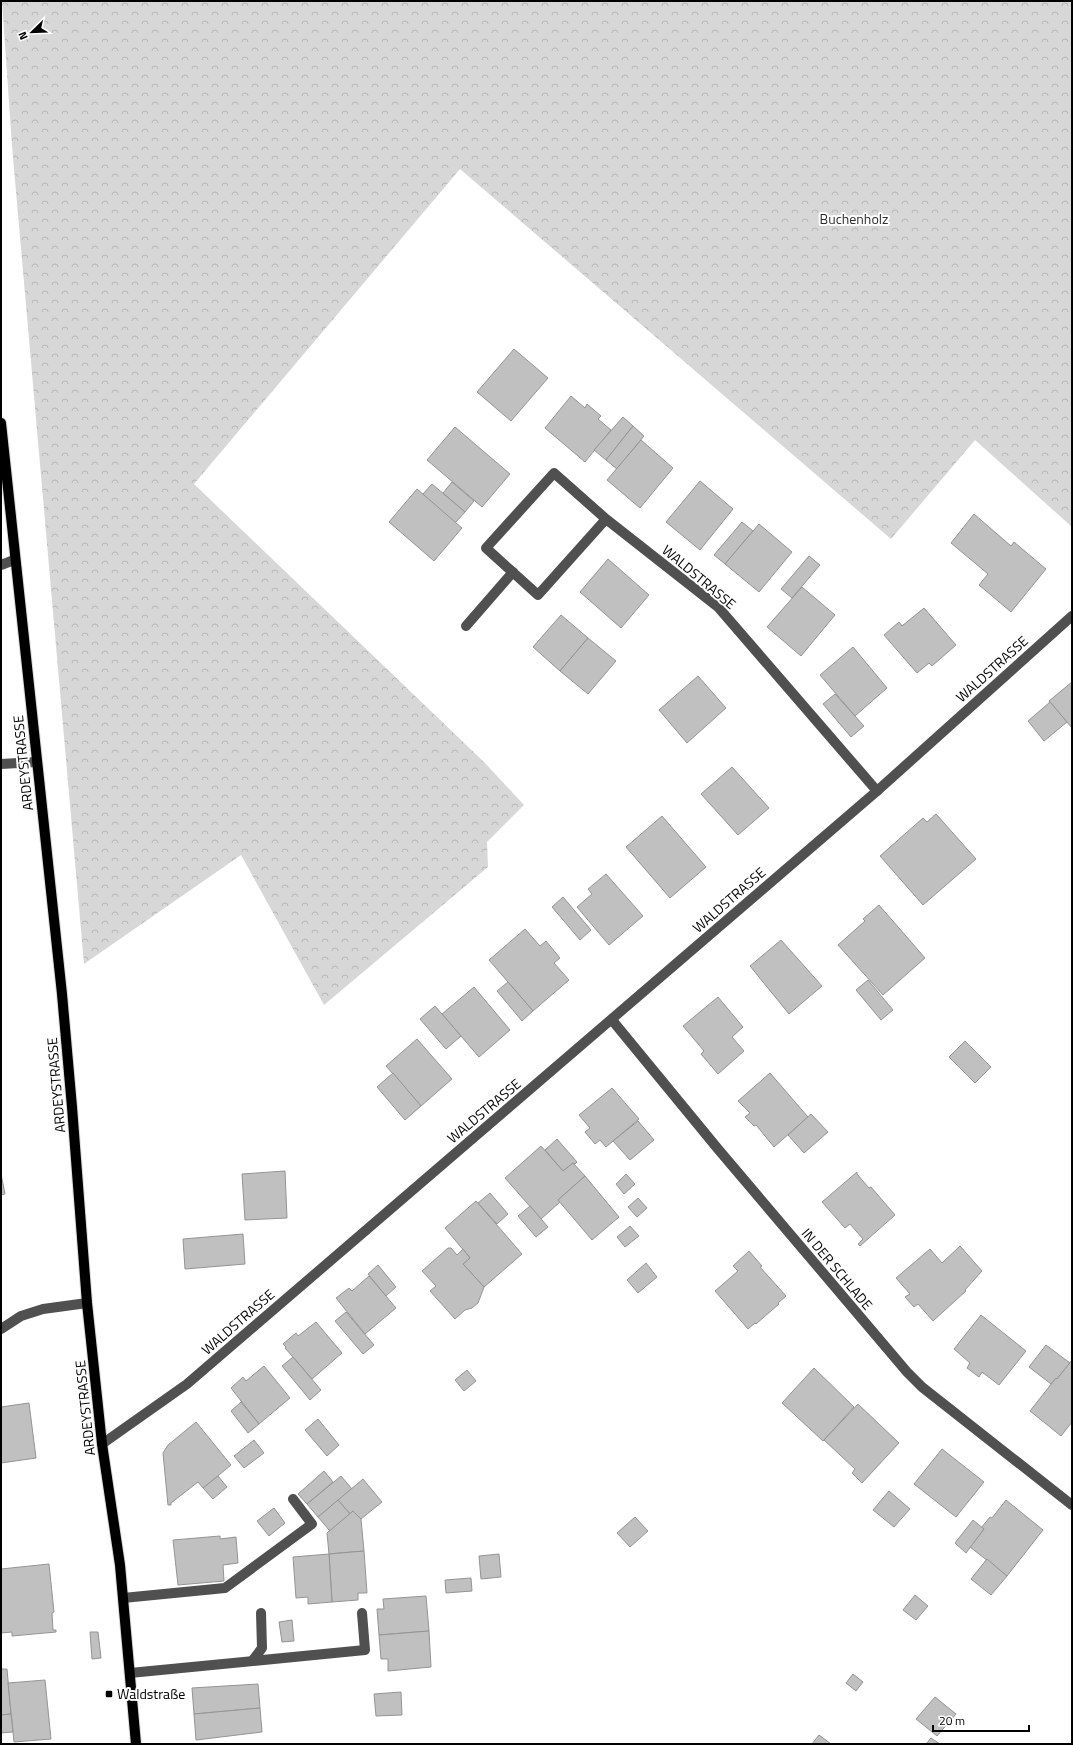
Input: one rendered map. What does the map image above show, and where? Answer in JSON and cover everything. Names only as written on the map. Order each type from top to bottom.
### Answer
[{"type":"main road","name":"ARDEYSTRASSE","points":[[1,423],[14,560],[62,994],[87,1303],[102,1444],[120,1565],[136,1744]]},
{"type":"street","name":"WALDSTRASSE","points":[[606,520],[538,595],[486,548],[554,473],[606,520],[718,607],[877,791]]},
{"type":"street","points":[[1,565],[14,560]]},
{"type":"street","points":[[466,626],[513,572]]},
{"type":"street","name":"WALDSTRASSE","points":[[102,1444],[187,1384],[877,791],[1072,616]]},
{"type":"street","points":[[1,764],[36,762]]},
{"type":"street","name":"IN DER SCHLADE","points":[[612,1020],[723,1156],[907,1372],[922,1387],[1072,1505]]},
{"type":"street","points":[[1,1329],[21,1316],[43,1309],[87,1303]]},
{"type":"street","points":[[123,1598],[225,1588],[312,1524],[293,1499]]},
{"type":"street","points":[[253,1660],[262,1648],[260,1613]]},
{"type":"street","points":[[130,1673],[365,1650],[362,1613]]},
{"type":"green space","name":"Buchenholz","points":[[2,1],[1072,1],[1072,527],[975,440],[891,539],[460,169],[194,484],[484,762],[524,805],[487,842],[488,867],[324,1005],[241,855],[84,964],[12,146]]},
{"type":"building","points":[[514,349],[548,378],[511,421],[477,392]]},
{"type":"building","points":[[571,396],[585,408],[587,404],[601,416],[598,419],[611,430],[585,462],[545,428]]},
{"type":"building","points":[[623,417],[633,426],[606,460],[594,450]]},
{"type":"building","points":[[633,426],[644,436],[617,469],[606,460]]},
{"type":"building","points":[[455,427],[510,474],[482,507],[427,460]]},
{"type":"building","points":[[641,440],[673,468],[640,508],[607,480]]},
{"type":"building","points":[[700,481],[733,509],[700,550],[666,522]]},
{"type":"building","points":[[452,482],[474,501],[465,512],[443,493]]},
{"type":"building","points":[[432,484],[465,512],[455,523],[422,495]]},
{"type":"building","points":[[417,489],[462,528],[434,561],[389,522]]},
{"type":"building","points":[[974,514],[1011,546],[1014,542],[1046,569],[1011,612],[979,585],[988,574],[951,543]]},
{"type":"building","points":[[742,522],[753,531],[725,564],[714,555]]},
{"type":"building","points":[[759,524],[792,552],[759,592],[725,564]]},
{"type":"building","points":[[809,556],[820,565],[792,598],[781,589]]},
{"type":"building","points":[[608,559],[649,595],[621,628],[580,592]]},
{"type":"building","points":[[802,587],[835,615],[801,656],[767,627]]},
{"type":"building","points":[[924,608],[956,645],[932,666],[929,663],[917,673],[884,635],[899,622],[902,626]]},
{"type":"building","points":[[561,615],[588,638],[560,671],[533,647]]},
{"type":"building","points":[[588,638],[616,661],[588,694],[560,671]]},
{"type":"building","points":[[853,647],[887,688],[855,716],[820,675]]},
{"type":"building","points":[[698,676],[726,708],[687,743],[659,710]]},
{"type":"building","points":[[1072,682],[1072,728],[1049,701]]},
{"type":"building","points":[[835,694],[864,726],[851,737],[823,704]]},
{"type":"building","points":[[1050,702],[1067,722],[1044,741],[1028,721]]},
{"type":"building","points":[[732,767],[769,808],[738,835],[701,794]]},
{"type":"building","points":[[936,814],[976,859],[923,905],[880,856],[923,818],[927,822]]},
{"type":"building","points":[[662,816],[706,867],[670,898],[626,847]]},
{"type":"building","points":[[606,874],[643,916],[609,945],[577,907],[592,894],[588,889]]},
{"type":"building","points":[[563,897],[591,930],[580,940],[552,907]]},
{"type":"building","points":[[879,905],[925,958],[883,995],[838,945],[865,921],[863,919]]},
{"type":"building","points":[[525,929],[540,946],[546,941],[560,958],[554,963],[569,980],[533,1011],[489,960]]},
{"type":"building","points":[[781,940],[822,986],[789,1014],[750,966]]},
{"type":"building","points":[[868,980],[893,1010],[881,1020],[856,990]]},
{"type":"building","points":[[508,982],[533,1011],[522,1021],[497,991]]},
{"type":"building","points":[[474,987],[510,1030],[479,1057],[442,1014]]},
{"type":"building","points":[[718,997],[743,1027],[732,1037],[744,1051],[718,1074],[701,1054],[704,1051],[683,1026]]},
{"type":"building","points":[[435,1006],[461,1036],[446,1049],[420,1019]]},
{"type":"building","points":[[417,1039],[452,1079],[421,1106],[386,1066]]},
{"type":"building","points":[[965,1041],[991,1067],[975,1083],[949,1057]]},
{"type":"building","points":[[393,1073],[421,1106],[405,1120],[377,1087]]},
{"type":"building","points":[[770,1073],[808,1117],[774,1147],[756,1125],[754,1126],[745,1117],[750,1113],[738,1101]]},
{"type":"building","points":[[612,1088],[639,1119],[606,1147],[600,1140],[595,1144],[585,1132],[590,1128],[579,1115]]},
{"type":"building","points":[[811,1114],[828,1132],[804,1153],[788,1135]]},
{"type":"building","points":[[638,1121],[654,1140],[630,1160],[613,1141]]},
{"type":"building","points":[[557,1139],[577,1162],[575,1164],[573,1163],[563,1171],[545,1150]]},
{"type":"building","points":[[541,1146],[563,1171],[573,1163],[585,1176],[558,1200],[560,1202],[541,1219],[505,1178]]},
{"type":"building","points":[[285,1171],[287,1218],[245,1220],[242,1174]]},
{"type":"building","points":[[857,1172],[869,1188],[871,1187],[895,1215],[860,1246],[858,1244],[863,1239],[850,1224],[845,1228],[822,1202]]},
{"type":"building","points":[[1,1174],[5,1194],[1,1195]]},
{"type":"building","points":[[626,1174],[635,1184],[624,1194],[616,1184]]},
{"type":"building","points":[[585,1176],[619,1217],[592,1240],[558,1200]]},
{"type":"building","points":[[490,1193],[508,1214],[497,1224],[478,1203]]},
{"type":"building","points":[[638,1198],[647,1208],[637,1217],[628,1207]]},
{"type":"building","points":[[476,1201],[522,1254],[484,1287],[463,1264],[470,1258],[445,1228]]},
{"type":"building","points":[[530,1206],[548,1227],[536,1237],[518,1216]]},
{"type":"building","points":[[630,1226],[639,1236],[625,1247],[617,1237]]},
{"type":"building","points":[[243,1234],[245,1264],[185,1269],[183,1239]]},
{"type":"building","points":[[960,1246],[982,1271],[965,1290],[966,1291],[933,1321],[918,1304],[914,1307],[905,1297],[910,1294],[896,1278],[930,1249],[942,1263]]},
{"type":"building","points":[[448,1248],[451,1248],[457,1255],[463,1249],[470,1258],[463,1264],[484,1287],[478,1303],[472,1308],[465,1310],[455,1319],[430,1291],[436,1286],[422,1271]]},
{"type":"building","points":[[749,1251],[762,1266],[760,1267],[786,1296],[756,1324],[755,1323],[748,1329],[715,1291],[738,1271],[733,1266]]},
{"type":"building","points":[[646,1263],[657,1277],[638,1293],[627,1280]]},
{"type":"building","points":[[378,1265],[396,1287],[386,1296],[368,1274]]},
{"type":"building","points":[[369,1276],[396,1308],[365,1334],[336,1298],[349,1288],[352,1291]]},
{"type":"building","points":[[346,1312],[374,1345],[363,1354],[335,1321]]},
{"type":"building","points":[[981,1315],[1026,1351],[999,1385],[982,1372],[979,1377],[967,1368],[970,1363],[954,1349]]},
{"type":"building","points":[[316,1322],[342,1353],[312,1379],[283,1344],[296,1333],[298,1336]]},
{"type":"building","points":[[1046,1345],[1070,1363],[1051,1384],[1029,1367]]},
{"type":"building","points":[[293,1357],[321,1390],[310,1400],[282,1366]]},
{"type":"building","points":[[1072,1360],[1072,1422],[1061,1436],[1030,1411]]},
{"type":"building","points":[[264,1366],[290,1398],[259,1424],[231,1388],[243,1377],[246,1381]]},
{"type":"building","points":[[814,1368],[854,1407],[823,1441],[782,1403]]},
{"type":"building","points":[[467,1370],[476,1381],[464,1391],[455,1380]]},
{"type":"building","points":[[241,1402],[259,1424],[248,1433],[231,1411]]},
{"type":"building","points":[[29,1403],[36,1458],[1,1463],[1,1407]]},
{"type":"building","points":[[858,1404],[899,1443],[862,1483],[852,1473],[855,1469],[824,1440]]},
{"type":"building","points":[[318,1419],[339,1445],[327,1456],[305,1430]]},
{"type":"building","points":[[196,1422],[231,1465],[203,1488],[198,1482],[171,1503],[171,1505],[168,1505],[163,1453],[168,1445]]},
{"type":"building","points":[[254,1440],[264,1453],[244,1468],[234,1456]]},
{"type":"building","points":[[942,1449],[984,1482],[956,1517],[914,1484]]},
{"type":"building","points":[[324,1471],[333,1482],[307,1504],[298,1494]]},
{"type":"building","points":[[218,1476],[227,1487],[213,1499],[203,1488]]},
{"type":"building","points":[[341,1476],[352,1489],[318,1517],[307,1504]]},
{"type":"building","points":[[363,1479],[382,1502],[361,1519],[353,1511],[350,1514],[338,1500]]},
{"type":"building","points":[[889,1491],[910,1509],[894,1527],[873,1510]]},
{"type":"building","points":[[338,1500],[350,1514],[330,1531],[318,1517]]},
{"type":"building","points":[[1006,1500],[1043,1530],[1007,1576],[970,1547],[984,1529],[981,1528],[990,1517],[992,1518]]},
{"type":"building","points":[[274,1508],[285,1523],[269,1536],[257,1521]]},
{"type":"building","points":[[353,1511],[361,1519],[364,1551],[329,1554],[327,1533]]},
{"type":"building","points":[[635,1517],[648,1531],[630,1547],[617,1533]]},
{"type":"building","points":[[973,1520],[984,1529],[966,1553],[955,1543]]},
{"type":"building","points":[[220,1536],[220,1539],[236,1537],[238,1563],[223,1565],[224,1581],[178,1585],[173,1540]]},
{"type":"building","points":[[364,1551],[367,1593],[358,1593],[358,1600],[332,1602],[329,1554]]},
{"type":"building","points":[[329,1554],[332,1602],[308,1604],[308,1597],[296,1598],[293,1557]]},
{"type":"building","points":[[499,1554],[501,1577],[481,1579],[479,1556]]},
{"type":"building","points":[[987,1559],[1007,1576],[991,1595],[971,1579]]},
{"type":"building","points":[[49,1564],[54,1612],[52,1613],[53,1630],[56,1630],[56,1632],[12,1636],[12,1632],[1,1633],[1,1569]]},
{"type":"building","points":[[471,1578],[472,1591],[446,1593],[445,1580]]},
{"type":"building","points":[[915,1595],[928,1606],[916,1620],[903,1610]]},
{"type":"building","points":[[426,1596],[429,1631],[379,1635],[377,1609],[384,1609],[383,1599]]},
{"type":"building","points":[[292,1620],[294,1641],[282,1642],[279,1622]]},
{"type":"building","points":[[429,1631],[431,1667],[388,1671],[388,1659],[381,1659],[379,1635]]},
{"type":"building","points":[[90,1632],[98,1632],[101,1658],[92,1659]]},
{"type":"building","points":[[1,1669],[7,1669],[11,1714],[1,1715]]},
{"type":"building","points":[[853,1674],[863,1682],[856,1691],[846,1683]]},
{"type":"building","points":[[45,1680],[51,1739],[14,1742],[8,1683]]},
{"type":"building","points":[[258,1684],[260,1708],[194,1714],[192,1688]]},
{"type":"building","points":[[401,1692],[402,1715],[376,1716],[374,1694]]},
{"type":"building","points":[[935,1697],[956,1714],[937,1736],[916,1719]]},
{"type":"building","points":[[260,1708],[262,1732],[196,1740],[194,1714]]},
{"type":"building","points":[[11,1714],[13,1732],[1,1733],[1,1715]]},
{"type":"building","points":[[819,1735],[831,1744],[812,1744]]},
{"type":"building","points":[[931,1738],[940,1744],[926,1744]]},
{"type":"place","name":"Waldstraße","points":[[109,1694]]}]
